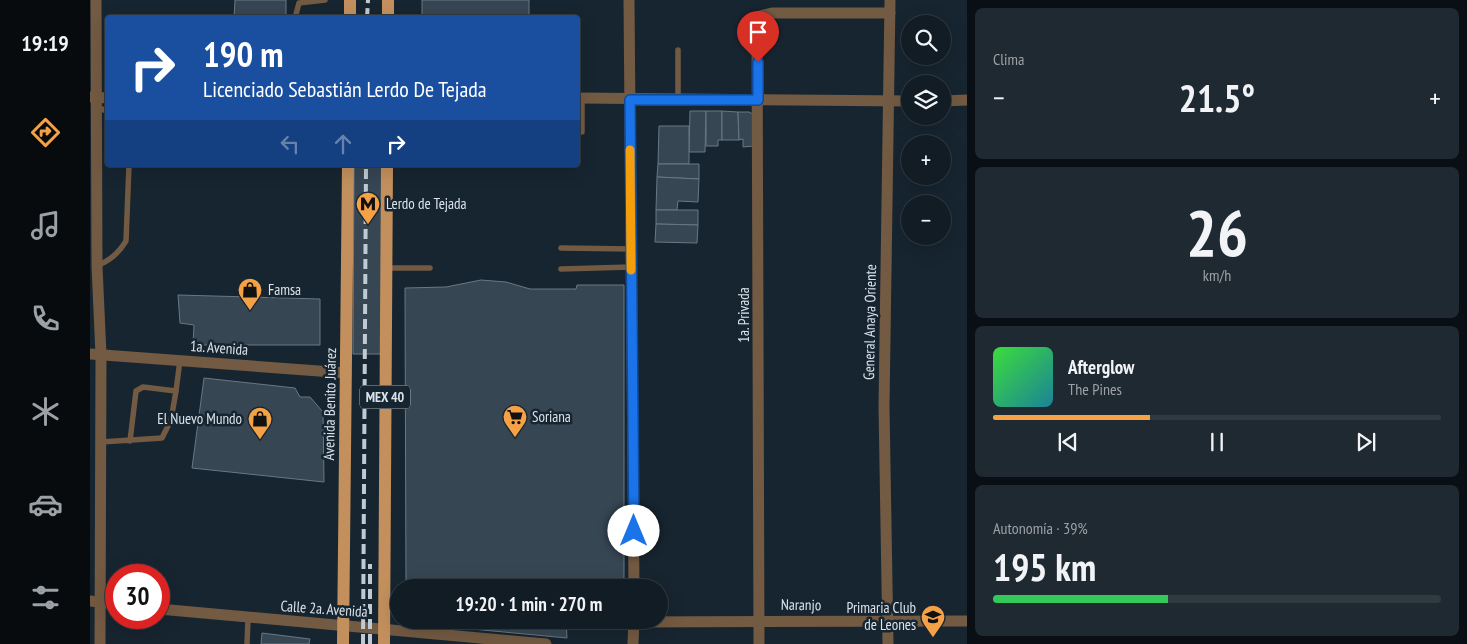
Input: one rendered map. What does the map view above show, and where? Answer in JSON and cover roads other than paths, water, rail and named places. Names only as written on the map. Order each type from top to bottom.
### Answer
[{"type":"main road","points":[[350,0],[350,15]]},
{"type":"main road","points":[[388,0],[388,15]]},
{"type":"main road","name":"Avenida Benito Juárez","points":[[343,644],[348,167]]},
{"type":"main road","name":"MEX 40","points":[[384,644],[387,167]]},
{"type":"street","points":[[96,0],[98,100],[96,354],[101,442],[95,602],[100,644]]},
{"type":"street","points":[[629,0],[634,579]]},
{"type":"street","name":"General Anaya Oriente","points":[[888,644],[884,406],[890,0]]},
{"type":"street","name":"1a. Privada","points":[[759,644],[757,23],[760,16],[765,14],[890,13]]},
{"type":"street","points":[[580,98],[901,101]]},
{"type":"street","points":[[951,101],[967,100]]},
{"type":"street","name":"1a. Avenida","points":[[96,354],[346,373]]},
{"type":"street","name":"Calle 2a. Avenida","points":[[170,610],[248,619],[384,628],[546,644]]},
{"type":"street","name":"Naranjo","points":[[668,621],[967,621]]},
{"type":"street","points":[[633,644],[634,629]]},
{"type":"lane","points":[[297,15],[299,3],[325,0]]},
{"type":"lane","points":[[678,50],[678,100]]},
{"type":"lane","points":[[580,98],[582,132]]},
{"type":"lane","points":[[97,266],[111,259],[126,241],[129,167]]},
{"type":"lane","points":[[561,248],[631,249]]},
{"type":"lane","points":[[561,269],[631,267]]},
{"type":"lane","points":[[386,268],[430,268]]},
{"type":"lane","points":[[101,442],[162,438],[171,420],[180,360]]},
{"type":"lane","points":[[130,441],[136,391],[143,387],[176,391]]},
{"type":"lane","points":[[247,644],[248,619]]},
{"type":"railway","points":[[367,15],[368,0]]},
{"type":"railway","points":[[363,644],[366,167]]},
{"type":"railway","points":[[370,564],[370,644]]},
{"type":"place","name":"Lerdo de Tejada","points":[[368,225]]},
{"type":"place","name":"Famsa","points":[[250,311]]},
{"type":"place","name":"Soriana","points":[[515,438]]},
{"type":"place","name":"El Nuevo Mundo","points":[[260,440]]},
{"type":"place","name":"Primaria Club de Leones","points":[[933,638]]}]
